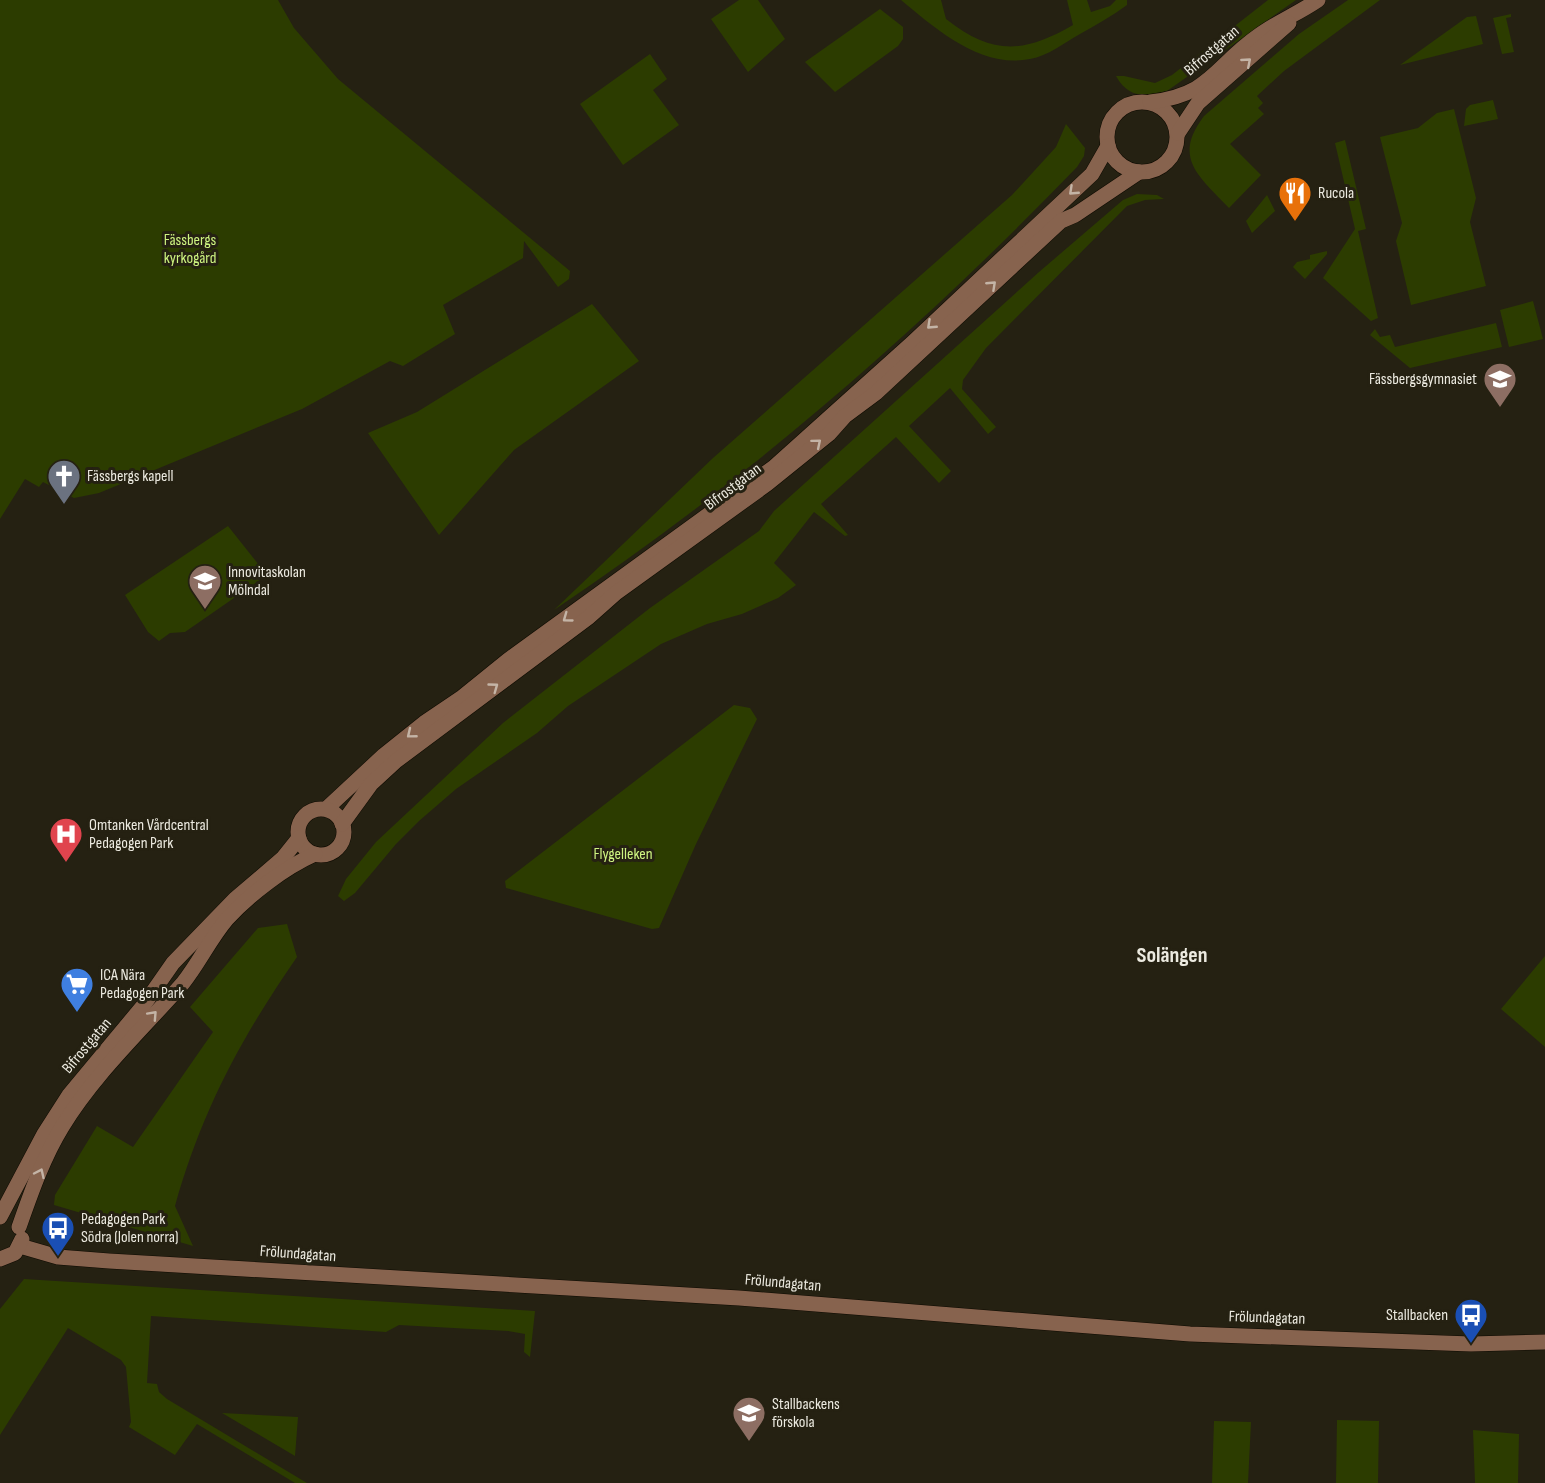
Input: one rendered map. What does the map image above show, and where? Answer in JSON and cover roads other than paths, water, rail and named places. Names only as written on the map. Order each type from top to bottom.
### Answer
[{"type":"main road","name":"Bifrostgatan","points":[[20,1246],[22,1237],[19,1227],[11,1219],[0,1217],[44,1134],[69,1095],[143,1006],[173,963],[235,899],[283,858],[299,838],[300,823],[306,814],[326,809],[384,755],[424,723],[774,467],[912,343],[1092,174],[1108,146],[1109,125],[1117,112],[1129,104],[1177,99],[1193,92],[1256,37],[1318,0]]},
{"type":"main road","name":"Bifrostgatan","points":[[19,1227],[28,1199],[53,1144],[86,1093],[187,978],[227,920],[272,882],[315,854],[327,854],[338,847],[343,836],[342,824],[371,784],[396,761],[589,617],[616,593],[767,484],[829,434],[845,416],[876,393],[1061,221],[1075,215],[1139,172],[1153,170],[1166,163],[1174,153],[1178,133],[1198,103],[1275,38],[1294,16]]},
{"type":"main road","points":[[1150,102],[1162,107],[1171,116],[1178,133]]},
{"type":"main road","points":[[1108,146],[1118,162],[1128,169],[1139,172]]},
{"type":"main road","points":[[326,809],[334,813],[342,824]]},
{"type":"main road","points":[[299,838],[305,848],[315,854]]},
{"type":"main road","points":[[0,1259],[11,1257],[20,1246]]},
{"type":"main road","name":"Frölundagatan","points":[[20,1246],[58,1257],[109,1261],[739,1298],[1190,1334],[1471,1344],[1545,1342]]},
{"type":"place","name":"Rucola","points":[[1295,222]]},
{"type":"place","name":"Fässbergsgymnasiet","points":[[1500,408]]},
{"type":"place","name":"Fässbergs kapell","points":[[64,505]]},
{"type":"place","name":"Innovitaskolan Mölndal","points":[[205,610]]},
{"type":"place","name":"Omtanken Vårdcentral Pedagogen Park","points":[[66,863]]},
{"type":"place","name":"ICA Nära Pedagogen Park","points":[[77,1013]]},
{"type":"place","name":"Pedagogen Park Södra (Jolen norra)","points":[[58,1257]]},
{"type":"place","name":"Stallbacken","points":[[1471,1344]]},
{"type":"place","name":"Stallbackens förskola","points":[[749,1442]]},
{"type":"district","name":"Solängen","points":[[1172,955]]},
{"type":"park label","name":"Fässbergs kyrkogård","points":[[190,249]]},
{"type":"park label","name":"Flygelleken","points":[[623,854]]}]
